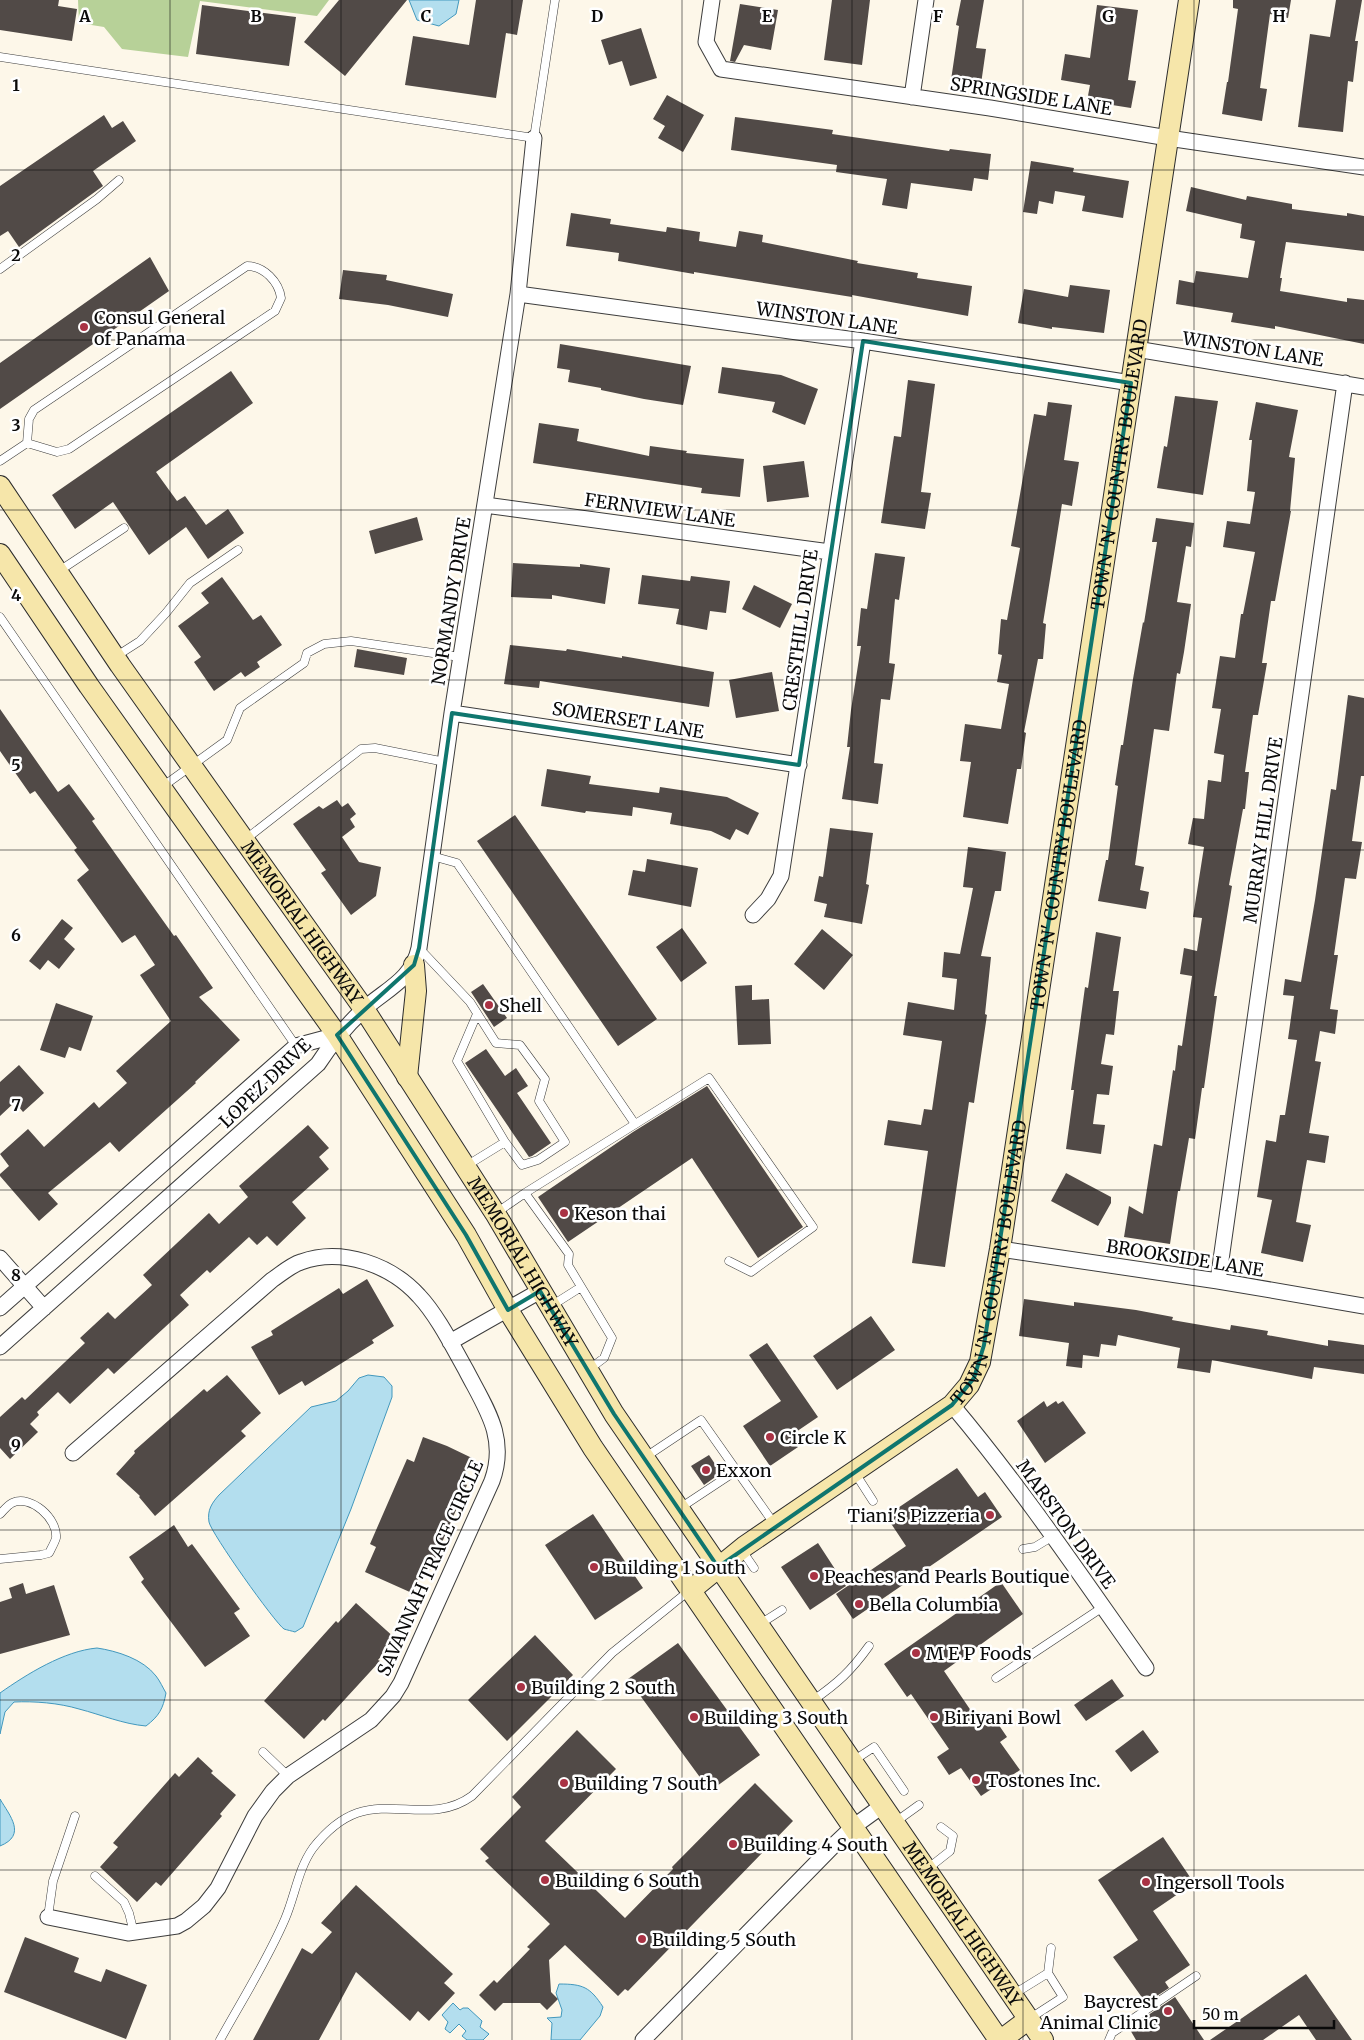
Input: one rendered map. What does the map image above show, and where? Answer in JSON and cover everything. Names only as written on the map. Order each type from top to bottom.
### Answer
[{"type":"main road","name":"TOWN 'N' COUNTRY BOULEVARD","points":[[691,1590],[741,1549],[952,1405],[974,1378],[983,1353],[1189,0]]},
{"type":"main road","name":"MEMORIAL HIGHWAY","points":[[0,486],[115,657],[364,1009],[466,1166],[588,1371],[644,1458],[1043,2040]]},
{"type":"main road","name":"MEMORIAL HIGHWAY","points":[[0,554],[89,686],[338,1035],[456,1219],[508,1310],[593,1448],[1000,2040]]},
{"type":"main road","points":[[407,1077],[416,991],[417,956]]},
{"type":"main road","points":[[1000,2040],[1029,2019]]},
{"type":"street","name":"SPRINGSIDE LANE","points":[[712,0],[706,42],[721,69],[1364,167]]},
{"type":"street","points":[[912,97],[926,0]]},
{"type":"street","name":"NORMANDY DRIVE","points":[[417,956],[460,657],[518,294],[534,138]]},
{"type":"street","name":"WINSTON LANE","points":[[518,294],[863,341],[1131,383]]},
{"type":"street","name":"CRESTHILL DRIVE","points":[[753,915],[768,899],[781,876],[863,341]]},
{"type":"street","name":"WINSTON LANE","points":[[1136,349],[1364,387]]},
{"type":"street","name":"MURRAY HILL DRIVE","points":[[1218,1281],[1345,383]]},
{"type":"street","name":"FERNVIEW LANE","points":[[485,505],[830,552]]},
{"type":"street","name":"SOMERSET LANE","points":[[452,713],[799,765]]},
{"type":"street","points":[[338,1035],[364,1009],[398,982],[417,956]]},
{"type":"street","name":"LOPEZ DRIVE","points":[[0,1308],[296,1046],[338,1035]]},
{"type":"street","name":"LOPEZ DRIVE","points":[[0,1346],[318,1064],[338,1035]]},
{"type":"street","name":"BROOKSIDE LANE","points":[[1000,1249],[1218,1281],[1364,1306]]},
{"type":"street","name":"SAVANNAH TRACE CIRCLE","points":[[48,1917],[134,1933],[177,1926],[196,1914],[204,1906],[224,1878],[255,1816],[273,1791],[288,1776],[371,1720],[393,1696],[405,1675],[492,1480],[498,1455],[498,1445],[487,1410],[450,1342],[420,1296],[396,1275],[362,1260],[333,1256],[301,1262],[272,1280],[73,1453]]},
{"type":"street","points":[[0,1258],[44,1308]]},
{"type":"street","points":[[450,1342],[508,1310],[545,1299]]},
{"type":"street","name":"MARSTON DRIVE","points":[[952,1405],[1053,1536],[1146,1668]]},
{"type":"street","points":[[643,2040],[833,1846],[853,1827],[882,1806]]},
{"type":"lane","points":[[0,57],[534,138],[555,0]]},
{"type":"lane","points":[[0,269],[97,199],[120,180]]},
{"type":"lane","points":[[253,266],[265,271],[278,287],[281,298],[274,311],[68,449],[57,452],[27,443],[29,419],[34,410],[243,267],[253,266]]},
{"type":"lane","points":[[0,461],[27,443]]},
{"type":"lane","points":[[58,572],[124,528]]},
{"type":"lane","points":[[115,657],[140,641],[190,583],[238,550]]},
{"type":"lane","points":[[0,617],[296,1046]]},
{"type":"lane","points":[[161,788],[227,740],[240,708],[304,663],[307,653],[324,644],[351,641],[460,657]]},
{"type":"lane","points":[[244,840],[361,749],[375,748],[445,762]]},
{"type":"lane","points":[[432,856],[457,863],[635,1124]]},
{"type":"lane","points":[[417,956],[470,1002],[478,1014],[496,1043],[520,1045],[545,1079],[539,1101],[565,1142],[538,1160],[522,1165],[505,1142],[457,1061],[478,1014]]},
{"type":"lane","points":[[495,1213],[708,1078],[813,1227],[751,1272],[729,1261]]},
{"type":"lane","points":[[466,1166],[505,1142]]},
{"type":"lane","points":[[525,1193],[569,1254],[568,1265],[612,1338],[604,1358],[588,1371]]},
{"type":"lane","points":[[545,1299],[581,1287]]},
{"type":"lane","points":[[644,1458],[701,1420],[775,1525]]},
{"type":"lane","points":[[679,1510],[736,1471]]},
{"type":"lane","points":[[854,1472],[873,1501]]},
{"type":"lane","points":[[0,1514],[13,1503],[26,1501],[43,1509],[53,1526],[56,1538],[49,1552],[41,1555],[0,1559]]},
{"type":"lane","points":[[1023,1549],[1035,1548],[1053,1536]]},
{"type":"lane","points":[[741,1549],[754,1568]]},
{"type":"lane","points":[[220,2040],[285,1920],[308,1856],[328,1832],[343,1820],[361,1812],[373,1810],[434,1810],[451,1808],[461,1804],[472,1796],[612,1653],[691,1590]]},
{"type":"lane","points":[[996,1678],[1103,1607]]},
{"type":"lane","points":[[758,1626],[782,1610]]},
{"type":"lane","points":[[810,1702],[836,1684],[853,1668],[869,1646]]},
{"type":"lane","points":[[852,1762],[874,1747],[904,1791]]},
{"type":"lane","points":[[263,1752],[288,1776]]},
{"type":"lane","points":[[894,1824],[919,1805]]},
{"type":"lane","points":[[48,1917],[53,1881],[75,1816]]},
{"type":"lane","points":[[926,1870],[950,1850],[953,1836],[941,1827]]},
{"type":"lane","points":[[95,1876],[124,1902],[134,1933]]},
{"type":"lane","points":[[1029,2019],[1063,1997],[1048,1973],[1051,1948]]},
{"type":"lane","points":[[1012,1995],[1048,1973]]},
{"type":"lane","points":[[1109,2040],[1112,2033],[1196,1976]]},
{"type":"highlighted area","points":[[863,341],[1131,383],[984,1345],[974,1378],[952,1405],[718,1567],[614,1414],[540,1291],[508,1310],[466,1235],[337,1035],[414,965],[419,948],[452,713],[799,765]]},
{"type":"green space","points":[[78,0],[329,0],[317,16],[200,1],[188,57],[122,49],[104,27],[79,23]]},
{"type":"water","points":[[409,0],[459,0],[456,14],[439,26],[417,20]]},
{"type":"water","points":[[368,1375],[384,1377],[392,1386],[392,1397],[351,1509],[303,1627],[295,1632],[284,1629],[220,1543],[209,1522],[209,1510],[219,1495],[311,1407],[336,1401],[359,1378]]},
{"type":"water","points":[[97,1648],[113,1651],[137,1660],[151,1670],[157,1678],[166,1693],[160,1712],[146,1726],[63,1705],[14,1702],[5,1712],[0,1734],[0,1693],[46,1664],[84,1650]]},
{"type":"water","points":[[0,1799],[12,1818],[15,1831],[8,1842],[0,1846]]},
{"type":"water","points":[[559,1984],[585,1988],[594,1995],[603,2007],[600,2016],[580,2040],[551,2040],[552,2023],[547,2018],[561,2017],[562,2010],[556,1993]]},
{"type":"water","points":[[453,2003],[460,2010],[468,2008],[482,2021],[480,2027],[489,2034],[483,2040],[467,2040],[462,2036],[466,2031],[459,2024],[450,2033],[445,2029],[448,2022],[442,2015]]},
{"type":"building","points":[[0,0],[59,0],[58,6],[77,9],[72,41],[0,30]]},
{"type":"building","points":[[339,0],[407,0],[345,76],[304,42]]},
{"type":"building","points":[[476,0],[523,0],[517,35],[506,33],[496,98],[405,85],[413,36],[469,45]]},
{"type":"building","points":[[832,0],[870,0],[862,65],[824,60]]},
{"type":"building","points":[[961,0],[984,0],[976,48],[986,49],[981,84],[951,80],[959,26],[956,25]]},
{"type":"building","points":[[1233,0],[1291,0],[1288,18],[1270,14],[1260,88],[1267,89],[1262,121],[1222,114],[1238,9],[1233,8]]},
{"type":"building","points":[[1336,0],[1362,0],[1355,41],[1358,41],[1353,82],[1348,81],[1343,132],[1298,127],[1310,34],[1330,37]]},
{"type":"building","points":[[740,4],[778,10],[771,50],[744,45],[735,62],[730,61]]},
{"type":"building","points":[[202,5],[296,17],[289,66],[196,54]]},
{"type":"building","points":[[1097,5],[1138,10],[1128,80],[1136,81],[1131,108],[1087,101],[1090,85],[1061,80],[1065,54],[1090,58]]},
{"type":"building","points":[[641,28],[657,78],[630,86],[622,61],[609,65],[601,40]]},
{"type":"building","points":[[667,95],[704,115],[683,152],[658,138],[665,126],[653,119]]},
{"type":"building","points":[[104,115],[112,128],[123,121],[136,141],[93,171],[103,186],[19,247],[8,231],[0,236],[0,186]]},
{"type":"building","points":[[735,117],[833,130],[832,134],[949,151],[950,149],[991,154],[988,180],[974,178],[972,191],[911,183],[907,209],[882,205],[887,179],[836,172],[837,165],[731,150]]},
{"type":"building","points":[[1031,161],[1074,168],[1073,172],[1129,181],[1123,218],[1082,211],[1085,196],[1055,191],[1053,204],[1039,201],[1037,214],[1023,212]]},
{"type":"building","points":[[1191,187],[1246,200],[1247,196],[1292,204],[1292,209],[1347,216],[1347,213],[1364,216],[1364,251],[1286,242],[1280,278],[1282,278],[1280,291],[1347,302],[1347,298],[1364,300],[1364,344],[1275,326],[1275,329],[1231,322],[1233,313],[1176,304],[1179,280],[1194,283],[1196,271],[1248,278],[1255,241],[1240,238],[1242,224],[1186,211]]},
{"type":"building","points":[[571,213],[611,219],[610,224],[666,232],[667,227],[700,232],[699,241],[736,247],[739,231],[763,235],[762,242],[858,261],[857,263],[918,273],[917,278],[972,286],[968,316],[852,295],[852,297],[618,261],[619,253],[566,246]]},
{"type":"building","name":"Consul General of Panama","points":[[150,257],[169,291],[0,409],[0,363]]},
{"type":"building","points":[[343,270],[387,275],[386,280],[453,294],[448,317],[388,305],[339,299]]},
{"type":"building","points":[[1070,285],[1110,290],[1104,333],[1052,327],[1052,329],[1018,323],[1024,289],[1068,297]]},
{"type":"building","points":[[560,344],[691,366],[683,405],[644,399],[568,382],[570,370],[557,368]]},
{"type":"building","points":[[722,367],[781,375],[818,389],[805,425],[772,412],[775,402],[718,393]]},
{"type":"building","points":[[231,371],[253,403],[156,472],[177,501],[185,496],[206,525],[228,509],[244,533],[208,559],[186,527],[149,555],[113,502],[75,529],[52,495]]},
{"type":"building","points":[[908,380],[935,384],[921,492],[931,493],[925,529],[881,523],[894,436],[901,437]]},
{"type":"building","points":[[1175,396],[1218,401],[1203,495],[1157,488],[1164,446],[1167,447]]},
{"type":"building","points":[[1048,402],[1072,405],[1064,460],[1079,462],[1072,506],[1062,504],[1043,623],[1046,624],[1043,659],[1038,659],[1024,732],[1026,733],[1021,769],[1017,769],[1008,824],[963,817],[971,762],[960,761],[965,724],[1001,729],[1009,684],[997,682],[1002,655],[998,654],[1001,619],[1007,620],[1020,548],[1011,546],[1034,414],[1046,416]]},
{"type":"building","points":[[1256,402],[1298,410],[1289,457],[1295,458],[1291,511],[1275,601],[1271,601],[1262,663],[1267,663],[1258,715],[1253,715],[1245,772],[1249,772],[1245,809],[1243,809],[1229,885],[1232,886],[1214,996],[1217,996],[1204,1088],[1202,1088],[1195,1139],[1189,1138],[1170,1244],[1124,1237],[1129,1206],[1143,1214],[1154,1144],[1162,1146],[1178,1045],[1182,1046],[1192,976],[1180,974],[1184,948],[1197,951],[1202,918],[1193,917],[1204,847],[1188,844],[1193,818],[1204,819],[1208,780],[1221,782],[1224,755],[1214,753],[1221,709],[1212,708],[1220,656],[1235,658],[1241,614],[1243,614],[1255,552],[1223,547],[1227,521],[1250,524],[1255,492],[1247,491],[1252,440],[1249,440]]},
{"type":"building","points":[[539,423],[579,429],[577,441],[649,456],[650,446],[687,451],[686,453],[744,459],[740,497],[701,493],[702,488],[533,463]]},
{"type":"building","points":[[804,461],[809,497],[767,502],[763,466]]},
{"type":"building","points":[[417,517],[423,540],[375,554],[369,531]]},
{"type":"building","points":[[1156,518],[1194,523],[1191,547],[1186,546],[1177,602],[1191,604],[1184,652],[1180,674],[1177,673],[1169,731],[1154,729],[1135,865],[1144,867],[1140,890],[1149,892],[1146,909],[1098,901],[1106,860],[1108,860],[1118,786],[1115,785],[1121,745],[1123,745],[1157,542],[1152,542]]},
{"type":"building","points":[[875,553],[905,557],[899,600],[895,599],[889,663],[895,664],[890,700],[881,699],[874,763],[883,764],[878,804],[842,799],[850,747],[847,747],[851,710],[861,646],[857,646],[861,608],[867,609]]},
{"type":"building","points":[[513,563],[580,567],[580,564],[610,568],[605,604],[552,595],[552,599],[511,597]]},
{"type":"building","points":[[642,575],[690,581],[691,576],[730,581],[726,613],[710,611],[707,630],[676,624],[679,609],[638,604]]},
{"type":"building","points":[[222,577],[253,620],[261,615],[282,645],[257,662],[260,667],[245,677],[241,672],[214,691],[194,662],[201,657],[178,626],[209,603],[201,593]]},
{"type":"building","points":[[754,585],[792,604],[780,628],[742,609]]},
{"type":"building","points":[[510,645],[566,651],[567,649],[622,658],[622,656],[714,672],[709,707],[540,681],[539,688],[504,684]]},
{"type":"building","points":[[357,649],[407,658],[404,675],[354,667]]},
{"type":"building","points":[[772,672],[779,711],[736,718],[729,680]]},
{"type":"building","points":[[1348,695],[1364,698],[1364,776],[1361,776],[1352,841],[1362,842],[1356,879],[1345,878],[1334,955],[1338,955],[1330,1009],[1338,1010],[1335,1034],[1320,1031],[1315,1061],[1321,1062],[1309,1133],[1329,1136],[1325,1163],[1307,1160],[1296,1222],[1311,1225],[1303,1262],[1261,1253],[1272,1200],[1257,1197],[1266,1140],[1276,1142],[1280,1115],[1285,1115],[1297,1040],[1288,1039],[1294,996],[1283,995],[1285,979],[1301,982],[1331,789],[1336,790]]},
{"type":"building","points":[[0,709],[58,792],[69,784],[95,819],[92,821],[213,988],[199,997],[240,1040],[196,1083],[119,1152],[110,1142],[48,1193],[58,1204],[39,1221],[0,1176],[9,1166],[0,1154],[28,1129],[44,1147],[94,1102],[99,1108],[127,1083],[116,1071],[171,1021],[140,975],[155,965],[135,935],[122,943],[77,880],[89,870],[74,850],[77,848],[35,791],[30,794],[0,751]]},
{"type":"building","points":[[547,769],[591,776],[589,784],[659,793],[660,787],[727,797],[759,813],[748,835],[736,829],[730,840],[711,831],[670,824],[672,813],[633,807],[632,816],[586,811],[585,813],[541,806]]},
{"type":"building","points":[[337,800],[342,807],[348,803],[356,814],[350,819],[355,827],[342,837],[359,862],[381,867],[376,896],[351,915],[321,873],[326,870],[293,824],[319,806],[323,809]]},
{"type":"building","points":[[515,815],[657,1019],[618,1046],[477,841]]},
{"type":"building","points":[[830,828],[873,833],[866,884],[869,885],[862,924],[824,917],[827,904],[814,901],[819,876],[823,877]]},
{"type":"building","points":[[968,847],[1006,852],[1001,891],[995,891],[981,956],[991,957],[985,1014],[987,1015],[974,1103],[969,1102],[945,1267],[912,1263],[928,1151],[884,1145],[888,1120],[921,1125],[924,1109],[932,1110],[942,1041],[903,1035],[908,1002],[954,1010],[957,979],[942,977],[944,952],[960,954],[973,888],[963,887]]},
{"type":"building","points":[[647,859],[698,868],[691,907],[628,895],[633,870],[645,872]]},
{"type":"building","points":[[62,919],[73,928],[64,939],[75,949],[59,969],[48,960],[40,970],[29,961]]},
{"type":"building","points":[[682,928],[707,963],[681,982],[656,947]]},
{"type":"building","points":[[822,929],[853,955],[824,990],[794,964]]},
{"type":"building","points":[[1096,932],[1121,937],[1113,991],[1119,991],[1114,1035],[1106,1034],[1101,1064],[1113,1066],[1109,1095],[1097,1094],[1093,1124],[1105,1125],[1101,1154],[1066,1149],[1074,1090],[1071,1090],[1085,987],[1088,988]]},
{"type":"building","name":"Shell","points":[[483,984],[507,1018],[494,1027],[471,992]]},
{"type":"building","points":[[752,985],[752,1000],[769,999],[771,1044],[738,1045],[735,986]]},
{"type":"building","points":[[56,1003],[93,1016],[81,1051],[69,1047],[65,1058],[40,1050]]},
{"type":"building","name":"Shell","points":[[486,1049],[505,1076],[516,1068],[528,1086],[517,1093],[551,1143],[532,1156],[529,1157],[465,1063]]},
{"type":"building","points":[[19,1065],[44,1093],[23,1112],[15,1102],[0,1116],[0,1082]]},
{"type":"building","points":[[707,1086],[803,1227],[758,1258],[692,1158],[568,1242],[538,1197],[633,1132]]},
{"type":"building","points":[[308,1125],[329,1148],[319,1157],[329,1169],[292,1202],[306,1218],[277,1246],[267,1236],[257,1245],[249,1237],[210,1273],[207,1270],[180,1295],[189,1305],[114,1374],[108,1368],[70,1404],[58,1392],[37,1412],[39,1415],[30,1424],[38,1432],[10,1459],[0,1448],[0,1417],[22,1397],[25,1400],[85,1343],[80,1338],[108,1312],[115,1319],[152,1285],[143,1275],[209,1213],[219,1224],[248,1197],[239,1186]]},
{"type":"building","points":[[1066,1173],[1111,1197],[1111,1203],[1098,1226],[1051,1201]]},
{"type":"building","points":[[367,1279],[394,1326],[372,1340],[374,1343],[305,1386],[302,1381],[279,1395],[251,1347],[273,1335],[271,1331],[339,1288],[343,1294]]},
{"type":"building","points":[[1024,1299],[1074,1306],[1074,1302],[1136,1310],[1173,1317],[1172,1320],[1230,1330],[1231,1325],[1268,1331],[1267,1335],[1328,1346],[1328,1340],[1364,1345],[1364,1374],[1314,1367],[1312,1379],[1212,1360],[1210,1373],[1177,1368],[1180,1348],[1118,1335],[1116,1346],[1101,1344],[1099,1357],[1083,1355],[1082,1368],[1066,1366],[1069,1343],[1019,1336]]},
{"type":"building","points":[[871,1316],[895,1350],[837,1390],[813,1356]]},
{"type":"building","points":[[767,1343],[818,1417],[790,1436],[798,1447],[770,1466],[743,1426],[781,1401],[749,1355]]},
{"type":"building","points":[[227,1375],[261,1413],[241,1431],[246,1436],[155,1516],[140,1496],[116,1474],[135,1453],[134,1451],[204,1389],[207,1392]]},
{"type":"building","points":[[1044,1401],[1047,1407],[1056,1401],[1058,1404],[1063,1401],[1086,1433],[1045,1463],[1017,1421]]},
{"type":"building","points":[[423,1437],[472,1458],[460,1481],[467,1485],[430,1570],[423,1567],[412,1593],[365,1572],[376,1547],[370,1544],[407,1459],[414,1462]]},
{"type":"building","name":"Exxon","points":[[709,1455],[721,1473],[704,1485],[691,1466]]},
{"type":"building","points":[[957,1468],[978,1497],[985,1492],[1002,1517],[853,1619],[836,1594],[906,1546],[886,1516]]},
{"type":"building","name":"Building 1 South","points":[[593,1514],[643,1588],[595,1620],[545,1545]]},
{"type":"building","points":[[174,1525],[188,1547],[192,1544],[240,1609],[234,1613],[250,1636],[205,1667],[141,1582],[144,1579],[129,1557]]},
{"type":"building","name":"Peaches and Pearls Boutique","points":[[818,1543],[846,1586],[810,1610],[781,1567]]},
{"type":"building","points":[[1001,1582],[1023,1614],[944,1671],[982,1727],[994,1718],[1007,1737],[1000,1742],[1020,1770],[981,1796],[961,1768],[949,1775],[937,1757],[949,1749],[911,1694],[907,1697],[884,1664]]},
{"type":"building","points":[[23,1583],[26,1594],[54,1585],[70,1635],[0,1654],[0,1602],[12,1598],[9,1588]]},
{"type":"building","points":[[356,1603],[396,1639],[378,1660],[380,1661],[325,1721],[323,1719],[304,1739],[264,1701],[336,1621],[338,1623]]},
{"type":"building","name":"Building 2 South","points":[[535,1635],[573,1675],[507,1741],[468,1700]]},
{"type":"building","name":"Building 3 South","points":[[678,1643],[760,1755],[710,1791],[628,1679]]},
{"type":"building","points":[[1112,1679],[1124,1696],[1086,1721],[1074,1705]]},
{"type":"building","points":[[577,1730],[616,1769],[545,1841],[625,1918],[673,1869],[672,1867],[755,1783],[793,1821],[628,1991],[625,1989],[618,1996],[565,1945],[549,1960],[551,1992],[558,1999],[547,2010],[540,2003],[503,2003],[495,2011],[479,1995],[494,1980],[497,1983],[530,1949],[527,1947],[550,1924],[485,1861],[489,1858],[480,1849],[521,1807],[512,1797]]},
{"type":"building","points":[[1143,1730],[1159,1752],[1131,1772],[1115,1751]]},
{"type":"building","points":[[198,1757],[213,1771],[211,1773],[236,1795],[220,1814],[222,1816],[161,1886],[156,1882],[137,1902],[100,1867],[118,1847],[113,1843],[175,1773],[179,1777]]},
{"type":"building","points":[[1163,1837],[1194,1883],[1153,1911],[1190,1965],[1165,1982],[1169,1988],[1146,2003],[1113,1957],[1138,1940],[1098,1880]]},
{"type":"building","points":[[356,1885],[453,1974],[444,1983],[455,1993],[429,2021],[418,2011],[410,2021],[356,1972],[319,2040],[253,2040],[302,1948],[312,1954],[332,1932],[321,1923]]},
{"type":"building","points":[[25,1937],[79,1958],[74,1972],[101,1982],[106,1969],[147,1985],[126,2039],[4,1992]]},
{"type":"building","points":[[1306,1974],[1352,2040],[1316,2040],[1299,2015],[1263,2040],[1210,2040]]},
{"type":"building","name":"Baycrest Animal Clinic","points":[[1175,1997],[1204,2040],[1136,2040],[1129,2028]]},
{"type":"place","name":"Consul General of Panama","points":[[84,327]]},
{"type":"place","name":"Shell","points":[[489,1005]]},
{"type":"place","name":"Keson thai","points":[[564,1213]]},
{"type":"place","name":"Circle K","points":[[770,1437]]},
{"type":"place","name":"Exxon","points":[[706,1470]]},
{"type":"place","name":"Tiani's Pizzeria","points":[[990,1515]]},
{"type":"place","name":"Building 1 South","points":[[594,1567]]},
{"type":"place","name":"Peaches and Pearls Boutique","points":[[814,1576]]},
{"type":"place","name":"Bella Columbia","points":[[859,1604]]},
{"type":"place","name":"M E P Foods","points":[[916,1653]]},
{"type":"place","name":"Building 2 South","points":[[521,1687]]},
{"type":"place","name":"Building 3 South","points":[[694,1717]]},
{"type":"place","name":"Biriyani Bowl","points":[[934,1717]]},
{"type":"place","name":"Tostones Inc.","points":[[976,1780]]},
{"type":"place","name":"Building 7 South","points":[[564,1783]]},
{"type":"place","name":"Building 4 South","points":[[733,1844]]},
{"type":"place","name":"Building 6 South","points":[[545,1880]]},
{"type":"place","name":"Ingersoll Tools","points":[[1146,1882]]},
{"type":"place","name":"Building 5 South","points":[[642,1939]]},
{"type":"place","name":"Baycrest Animal Clinic","points":[[1168,2011]]}]
